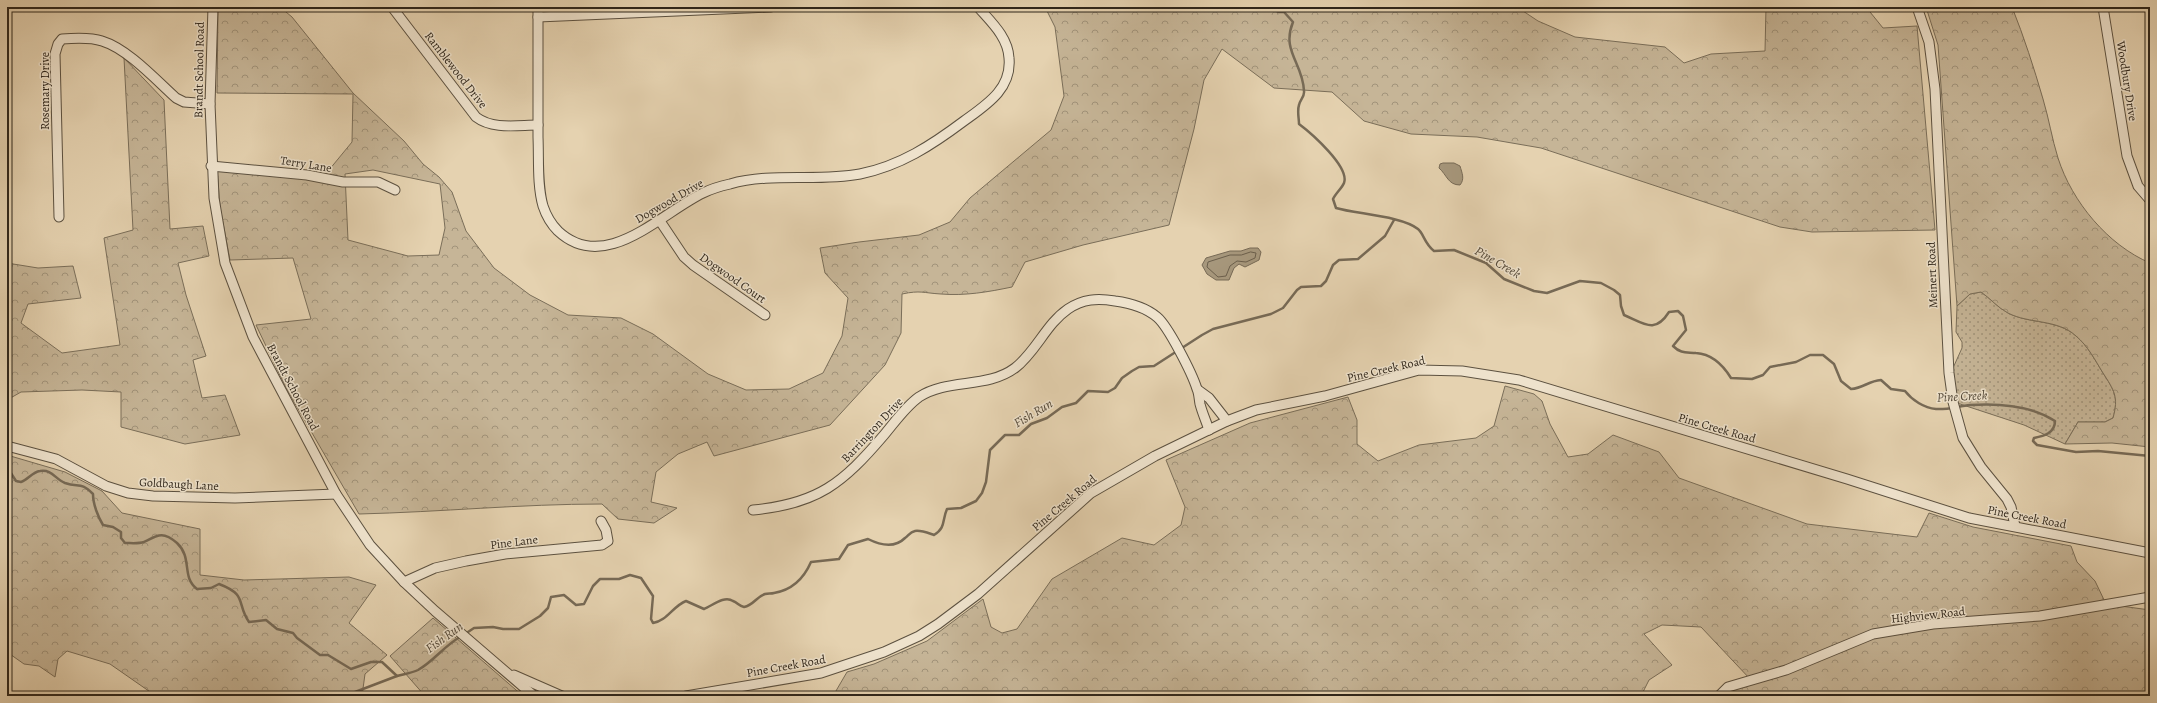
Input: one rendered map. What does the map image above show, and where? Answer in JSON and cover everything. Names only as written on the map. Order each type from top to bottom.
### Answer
[{"type":"street","name":"Brandt School Road","points":[[213,7],[210,104],[212,166],[220,242],[234,288],[253,337],[336,494],[370,545],[404,582],[534,696]]},
{"type":"street","name":"Ramblewood Drive","points":[[392,7],[476,117],[482,121],[495,125],[538,125]]},
{"type":"street","name":"Dogwood Drive","points":[[538,7],[539,179],[542,201],[549,220],[558,230],[568,238],[582,244],[597,246],[610,245],[624,240],[660,221],[704,192],[733,183],[751,180],[858,174],[889,166],[937,142],[989,102],[1000,91],[1007,78],[1009,67],[1008,48],[994,25],[978,7]]},
{"type":"street","points":[[538,17],[771,7]]},
{"type":"street","name":"Meinert Road","points":[[1917,7],[1929,42],[1935,89],[1948,366],[1953,402],[1964,438],[1990,480],[2007,499],[2011,507],[2015,526]]},
{"type":"street","name":"Woodbury Drive","points":[[2103,7],[2127,156],[2138,186],[2150,200]]},
{"type":"street","name":"Rosemary Drive","points":[[59,217],[55,54],[58,44],[62,39],[93,39],[103,41],[123,51],[176,98],[184,102],[210,104]]},
{"type":"street","name":"Terry Lane","points":[[212,166],[307,175],[342,182],[378,182],[396,190]]},
{"type":"street","name":"Dogwood Court","points":[[660,221],[684,257],[693,265],[765,315]]},
{"type":"street","name":"Barrington Drive","points":[[753,510],[786,505],[806,500],[840,481],[868,455],[899,417],[919,397],[944,387],[987,380],[1010,371],[1020,364],[1059,317],[1067,310],[1085,300],[1105,299],[1127,303],[1143,308],[1158,318],[1198,390],[1200,404],[1209,430]]},
{"type":"street","name":"Pine Creek Road","points":[[686,696],[821,673],[884,652],[919,636],[938,624],[973,598],[1091,493],[1155,456],[1227,421],[1256,410],[1325,396],[1419,370],[1462,371],[1519,380],[1889,491],[1931,507],[1969,518],[2150,553]]},
{"type":"street","name":"Barrington Drive","points":[[1198,390],[1209,398],[1227,421]]},
{"type":"street","name":"Goldbaugh Lane","points":[[7,446],[56,458],[106,486],[128,493],[153,496],[235,498],[336,494]]},
{"type":"street","name":"Pine Lane","points":[[404,582],[435,568],[466,561],[505,554],[602,545],[608,541],[606,530],[601,521]]},
{"type":"street","name":"Highview Road","points":[[1719,696],[1728,687],[1786,670],[1873,634],[1933,624],[2040,616],[2150,597]]},
{"type":"street","points":[[504,670],[562,696]]},
{"type":"green space","points":[[218,7],[280,7],[292,17],[353,93],[404,141],[423,164],[439,177],[452,192],[466,231],[494,268],[530,295],[568,315],[621,318],[653,334],[708,374],[746,390],[789,389],[823,373],[842,336],[848,298],[825,273],[820,248],[919,235],[950,222],[970,198],[1051,130],[1064,96],[1055,27],[1045,7],[1517,7],[1538,21],[1575,37],[1665,47],[1684,63],[1711,54],[1765,51],[1766,7],[1866,7],[1883,28],[1917,26],[1935,230],[1812,232],[1780,227],[1541,148],[1477,137],[1411,134],[1364,121],[1332,92],[1274,88],[1222,49],[1204,80],[1194,129],[1169,225],[1083,245],[1025,262],[1012,287],[968,294],[918,292],[902,294],[901,333],[885,365],[830,425],[714,456],[707,442],[678,454],[656,472],[651,502],[677,508],[654,523],[618,519],[602,504],[541,505],[359,514],[286,388],[256,325],[311,319],[293,258],[230,260],[220,207],[217,168],[301,177],[329,170],[352,142],[353,94],[217,93]],"holes":[[[373,170],[440,184],[445,228],[439,255],[408,256],[348,240],[345,174]]]},
{"type":"green space","points":[[1926,7],[2012,7],[2036,76],[2058,158],[2072,190],[2082,206],[2106,233],[2120,245],[2150,263],[2150,447],[2112,443],[2065,444],[2078,422],[2105,422],[2113,418],[2115,411],[2116,404],[2113,389],[2088,349],[2069,331],[2052,324],[2025,319],[2008,313],[1981,292],[1970,294],[1957,306],[1938,45]]},
{"type":"green space","points":[[124,58],[164,100],[170,229],[203,226],[209,256],[178,263],[186,295],[206,356],[193,360],[202,398],[225,395],[240,435],[185,444],[121,427],[121,392],[82,390],[21,392],[7,400],[7,263],[38,268],[73,266],[81,298],[28,304],[21,323],[62,353],[120,345],[104,238],[133,230]]},
{"type":"green space","points":[[1981,292],[2008,313],[2025,319],[2052,324],[2076,336],[2091,353],[2113,389],[2116,404],[2113,418],[2105,422],[2078,422],[2065,444],[2024,425],[1957,403],[1953,368],[1962,348],[1962,342],[1956,332],[1957,306],[1970,294]]},
{"type":"green space","points":[[1505,386],[1534,394],[1542,401],[1550,424],[1568,457],[1588,454],[1613,435],[1659,452],[1679,478],[1807,524],[1917,537],[1929,513],[1973,527],[2071,546],[2077,562],[2095,581],[2106,604],[2150,610],[2150,696],[1719,696],[1751,680],[1701,627],[1662,625],[1644,634],[1672,665],[1649,680],[1641,696],[833,696],[847,672],[874,664],[927,641],[983,599],[991,627],[1002,633],[1017,629],[1052,579],[1122,538],[1154,545],[1181,525],[1185,507],[1166,460],[1250,423],[1348,397],[1357,420],[1357,444],[1378,461],[1419,445],[1476,438],[1494,426]]},
{"type":"green space","points":[[7,455],[65,472],[102,491],[122,513],[200,529],[200,575],[244,580],[349,577],[376,585],[349,623],[387,655],[365,674],[362,696],[156,696],[110,664],[67,651],[58,659],[55,677],[39,666],[24,664],[7,652]]},
{"type":"green space","points":[[433,618],[523,696],[425,696],[390,656]]},
{"type":"water","points":[[1454,163],[1460,166],[1463,178],[1460,185],[1456,185],[1450,181],[1439,168],[1440,164]]},
{"type":"water","points":[[1250,248],[1258,248],[1261,252],[1259,260],[1245,267],[1239,264],[1234,268],[1229,280],[1216,280],[1207,274],[1202,265],[1206,258],[1230,251],[1241,251]]},
{"type":"waterway","name":"Pine Creek","points":[[1274,7],[1278,12],[1284,12],[1293,22],[1290,32],[1291,49],[1303,81],[1304,93],[1298,107],[1299,124],[1336,160],[1344,176],[1344,183],[1333,199],[1336,208],[1390,218],[1411,225],[1420,231],[1428,245],[1434,251],[1454,250],[1486,263],[1504,279],[1534,291],[1547,293],[1580,281],[1601,283],[1620,295],[1624,315],[1649,325],[1659,323],[1669,312],[1678,311],[1683,316],[1686,330],[1673,346],[1681,351],[1702,354],[1712,358],[1721,365],[1731,378],[1752,379],[1763,375],[1770,367],[1796,362],[1810,355],[1823,355],[1834,364],[1841,381],[1851,389],[1881,380],[1891,389],[1905,391],[1919,403],[1936,409],[1992,404],[2025,408],[2035,411],[2055,421],[2055,425],[2051,431],[2045,435],[2034,438],[2033,441],[2037,445],[2076,452],[2098,451],[2150,456]]},
{"type":"waterway","name":"Fish Run","points":[[465,634],[474,628],[493,627],[503,629],[519,629],[540,616],[548,608],[551,597],[564,595],[576,605],[584,604],[593,586],[600,579],[619,579],[630,575],[641,578],[653,596],[651,619],[653,623],[658,622],[677,606],[686,601],[704,609],[722,600],[729,599],[744,607],[750,605],[762,595],[780,591],[792,586],[805,573],[811,562],[839,559],[848,545],[868,539],[877,543],[892,545],[901,541],[915,531],[922,531],[934,535],[942,527],[947,509],[961,508],[976,501],[982,493],[986,482],[990,450],[1005,435],[1019,435],[1031,424],[1047,418],[1062,407],[1076,403],[1088,391],[1108,392],[1115,388],[1122,378],[1132,371],[1139,367],[1154,366],[1213,329],[1271,314],[1283,308],[1301,287],[1321,286],[1326,281],[1333,265],[1339,260],[1358,259],[1385,236],[1394,220]]},
{"type":"waterway","name":"Fish Run","points":[[7,467],[16,481],[21,482],[35,473],[40,471],[48,471],[65,483],[82,486],[89,490],[93,494],[96,510],[103,525],[113,527],[121,532],[121,538],[125,543],[142,543],[160,535],[172,539],[182,549],[185,555],[189,579],[197,589],[211,588],[219,584],[228,588],[238,596],[249,622],[266,620],[277,629],[293,633],[297,638],[320,655],[328,655],[351,669],[371,662],[382,662],[397,676],[411,673],[424,666],[460,637]]},
{"type":"waterway","points":[[351,696],[355,692],[397,676]]}]
